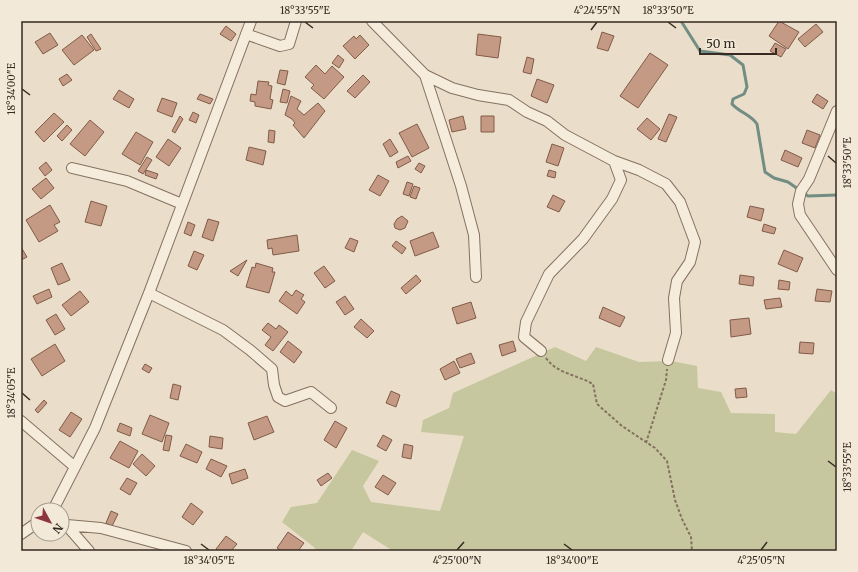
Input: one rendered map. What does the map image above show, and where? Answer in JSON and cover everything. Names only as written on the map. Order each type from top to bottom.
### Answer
[{"type":"street","points":[[57,502],[96,428],[149,293],[251,21]]},
{"type":"street","points":[[246,34],[280,46],[289,44],[296,21]]},
{"type":"street","points":[[372,21],[425,75],[452,88],[478,95],[509,100],[527,112],[547,121],[565,135],[614,161],[639,170],[666,184],[680,202],[695,242],[690,262],[677,281],[674,298],[676,333],[668,360]]},
{"type":"street","points":[[425,75],[461,186],[474,235],[476,277]]},
{"type":"street","points":[[837,111],[809,179],[801,191],[798,204],[800,216],[837,270]]},
{"type":"street","points":[[541,351],[524,337],[526,322],[549,274],[583,239],[612,199],[621,180],[614,161]]},
{"type":"street","points":[[72,168],[127,181],[182,204]]},
{"type":"street","points":[[149,293],[223,330],[250,350],[272,369],[278,397],[286,401],[311,392],[331,408]]},
{"type":"street","points":[[21,421],[75,467]]},
{"type":"street","points":[[70,524],[101,528],[186,551]]},
{"type":"street","points":[[21,534],[30,528]]},
{"type":"street","points":[[70,529],[89,551]]},
{"type":"path","points":[[541,351],[550,365],[593,384],[597,404],[622,426],[655,448],[667,461],[675,500],[691,537],[692,551]]},
{"type":"path","points":[[646,443],[666,380],[668,360]]},
{"type":"green space","points":[[555,347],[586,361],[596,347],[639,362],[671,361],[697,366],[698,388],[721,392],[731,413],[775,414],[775,432],[796,434],[831,390],[837,394],[837,551],[389,551],[390,549],[363,532],[351,551],[314,551],[315,548],[282,522],[291,507],[317,503],[352,450],[379,461],[363,486],[371,502],[440,511],[464,436],[421,432],[423,420],[449,408],[453,393]]},
{"type":"building","points":[[779,21],[799,32],[788,49],[769,36]]},
{"type":"building","points":[[816,24],[823,32],[805,47],[798,39]]},
{"type":"building","points":[[226,26],[236,34],[231,41],[220,34]]},
{"type":"building","points":[[602,32],[614,36],[608,51],[597,48]]},
{"type":"building","points":[[50,33],[58,45],[43,54],[35,42]]},
{"type":"building","points":[[91,34],[101,49],[96,51],[87,37]]},
{"type":"building","points":[[478,34],[501,37],[498,58],[476,55]]},
{"type":"building","points":[[82,35],[94,50],[74,65],[62,50]]},
{"type":"building","points":[[360,35],[369,45],[355,59],[343,46],[354,36],[356,39]]},
{"type":"building","points":[[775,43],[786,49],[781,57],[770,51]]},
{"type":"building","points":[[650,53],[668,65],[638,108],[620,96]]},
{"type":"building","points":[[338,55],[344,60],[339,68],[332,63]]},
{"type":"building","points":[[527,57],[534,59],[531,74],[523,72]]},
{"type":"building","points":[[316,65],[325,74],[332,66],[344,77],[324,99],[311,88],[314,85],[305,77]]},
{"type":"building","points":[[280,70],[288,71],[285,85],[277,83]]},
{"type":"building","points":[[67,74],[72,80],[63,86],[59,79]]},
{"type":"building","points":[[363,75],[370,82],[355,98],[347,91]]},
{"type":"building","points":[[537,79],[554,85],[547,103],[531,96]]},
{"type":"building","points":[[258,81],[269,82],[268,85],[272,86],[270,99],[273,100],[271,109],[255,106],[255,102],[250,101],[251,94],[256,95]]},
{"type":"building","points":[[283,89],[290,91],[287,103],[280,102]]},
{"type":"building","points":[[119,90],[134,99],[129,108],[113,99]]},
{"type":"building","points":[[200,94],[213,99],[210,104],[197,99]]},
{"type":"building","points":[[817,94],[828,101],[823,109],[812,102]]},
{"type":"building","points":[[291,96],[301,101],[297,109],[304,115],[318,103],[325,111],[304,138],[293,125],[295,123],[292,119],[285,115]]},
{"type":"building","points":[[162,98],[177,103],[172,117],[157,111]]},
{"type":"building","points":[[193,112],[199,115],[196,123],[189,120]]},
{"type":"building","points":[[54,113],[64,122],[44,142],[35,132]]},
{"type":"building","points":[[669,114],[677,117],[666,142],[658,139]]},
{"type":"building","points":[[180,116],[183,119],[175,133],[172,131]]},
{"type":"building","points":[[463,116],[466,129],[452,132],[449,120]]},
{"type":"building","points":[[481,116],[494,116],[494,132],[481,132]]},
{"type":"building","points":[[647,118],[660,129],[651,140],[637,129]]},
{"type":"building","points":[[90,120],[104,132],[85,156],[70,144]]},
{"type":"building","points":[[417,124],[429,148],[412,157],[399,133]]},
{"type":"building","points":[[67,125],[72,130],[62,141],[57,136]]},
{"type":"building","points":[[269,130],[275,131],[274,143],[268,142]]},
{"type":"building","points":[[807,130],[820,135],[815,148],[802,143]]},
{"type":"building","points":[[136,132],[153,142],[140,165],[122,154]]},
{"type":"building","points":[[168,139],[181,148],[169,166],[156,157]]},
{"type":"building","points":[[390,139],[398,152],[390,157],[383,144]]},
{"type":"building","points":[[552,144],[564,148],[558,166],[546,162]]},
{"type":"building","points":[[249,147],[266,151],[263,165],[246,160]]},
{"type":"building","points":[[785,150],[802,158],[798,167],[781,160]]},
{"type":"building","points":[[408,156],[411,161],[398,168],[396,162]]},
{"type":"building","points":[[147,157],[152,160],[143,174],[138,171]]},
{"type":"building","points":[[46,162],[52,170],[45,176],[39,168]]},
{"type":"building","points":[[419,163],[425,166],[421,173],[415,169]]},
{"type":"building","points":[[146,170],[158,174],[156,179],[145,175]]},
{"type":"building","points":[[549,170],[556,172],[555,178],[547,176]]},
{"type":"building","points":[[378,175],[389,181],[380,196],[369,190]]},
{"type":"building","points":[[46,178],[54,188],[41,199],[32,189]]},
{"type":"building","points":[[407,182],[413,184],[409,196],[403,194]]},
{"type":"building","points":[[414,186],[420,188],[416,199],[410,197]]},
{"type":"building","points":[[553,195],[565,201],[559,212],[547,207]]},
{"type":"building","points":[[91,201],[107,206],[101,226],[85,222]]},
{"type":"building","points":[[50,205],[60,222],[54,225],[58,231],[39,242],[26,220]]},
{"type":"building","points":[[750,206],[764,209],[761,221],[747,217]]},
{"type":"building","points":[[402,216],[408,221],[405,228],[400,230],[395,228],[394,224],[397,219]]},
{"type":"building","points":[[208,219],[219,222],[213,241],[202,237]]},
{"type":"building","points":[[188,222],[195,225],[191,236],[184,233]]},
{"type":"building","points":[[764,224],[776,228],[774,234],[762,231]]},
{"type":"building","points":[[433,232],[439,247],[415,256],[410,241]]},
{"type":"building","points":[[297,235],[299,251],[273,255],[272,248],[268,249],[267,240]]},
{"type":"building","points":[[350,238],[358,241],[354,252],[345,248]]},
{"type":"building","points":[[396,241],[406,248],[402,254],[392,246]]},
{"type":"building","points":[[21,247],[27,257],[21,260]]},
{"type":"building","points":[[784,250],[803,258],[797,272],[778,264]]},
{"type":"building","points":[[194,251],[204,255],[197,270],[188,266]]},
{"type":"building","points":[[247,260],[238,276],[230,271]]},
{"type":"building","points":[[62,263],[70,280],[58,285],[51,268]]},
{"type":"building","points":[[256,263],[273,268],[272,272],[275,272],[269,293],[246,287],[252,267],[255,268]]},
{"type":"building","points":[[324,266],[335,281],[325,288],[314,273]]},
{"type":"building","points":[[416,275],[421,281],[406,294],[401,288]]},
{"type":"building","points":[[740,275],[754,277],[753,286],[739,284]]},
{"type":"building","points":[[779,280],[790,282],[789,290],[778,289]]},
{"type":"building","points":[[49,289],[52,297],[37,304],[33,296]]},
{"type":"building","points":[[817,289],[832,291],[830,302],[815,301]]},
{"type":"building","points":[[296,290],[304,295],[301,299],[305,302],[297,314],[279,301],[286,291],[292,296]]},
{"type":"building","points":[[80,291],[89,302],[71,316],[62,305]]},
{"type":"building","points":[[345,296],[354,309],[345,315],[336,302]]},
{"type":"building","points":[[780,298],[782,307],[766,309],[764,300]]},
{"type":"building","points":[[471,302],[476,318],[457,324],[452,308]]},
{"type":"building","points":[[603,307],[625,317],[620,327],[599,318]]},
{"type":"building","points":[[56,314],[65,329],[55,335],[46,320]]},
{"type":"building","points":[[749,318],[751,334],[731,337],[730,320]]},
{"type":"building","points":[[361,319],[374,331],[367,338],[354,327]]},
{"type":"building","points":[[268,323],[276,329],[279,325],[288,332],[273,351],[265,345],[271,337],[262,330]]},
{"type":"building","points":[[288,341],[302,352],[294,363],[280,352]]},
{"type":"building","points":[[513,341],[516,351],[502,356],[499,345]]},
{"type":"building","points":[[800,342],[814,343],[813,354],[799,353]]},
{"type":"building","points":[[55,344],[65,361],[42,376],[31,359]]},
{"type":"building","points":[[471,353],[475,363],[460,368],[456,359]]},
{"type":"building","points":[[454,361],[460,373],[445,380],[440,369]]},
{"type":"building","points":[[145,364],[152,368],[149,373],[142,369]]},
{"type":"building","points":[[173,384],[181,386],[178,400],[170,398]]},
{"type":"building","points":[[746,388],[747,397],[736,398],[735,389]]},
{"type":"building","points":[[391,391],[400,395],[396,407],[386,403]]},
{"type":"building","points":[[44,400],[47,403],[38,413],[35,410]]},
{"type":"building","points":[[71,412],[82,419],[70,437],[59,430]]},
{"type":"building","points":[[150,415],[169,423],[162,442],[142,434]]},
{"type":"building","points":[[267,416],[274,432],[254,440],[248,423]]},
{"type":"building","points":[[335,421],[347,428],[336,448],[324,440]]},
{"type":"building","points":[[120,423],[132,428],[130,436],[117,431]]},
{"type":"building","points":[[166,435],[172,436],[169,451],[163,450]]},
{"type":"building","points":[[383,435],[392,440],[386,451],[377,446]]},
{"type":"building","points":[[210,436],[223,438],[222,449],[209,447]]},
{"type":"building","points":[[120,441],[138,451],[129,468],[110,458]]},
{"type":"building","points":[[186,444],[202,452],[197,463],[180,456]]},
{"type":"building","points":[[404,444],[413,446],[411,459],[402,457]]},
{"type":"building","points":[[142,454],[155,466],[146,476],[133,464]]},
{"type":"building","points":[[211,459],[227,466],[221,477],[206,469]]},
{"type":"building","points":[[245,469],[248,478],[232,484],[229,474]]},
{"type":"building","points":[[328,473],[332,478],[321,486],[317,480]]},
{"type":"building","points":[[383,475],[396,483],[388,495],[375,487]]},
{"type":"building","points":[[127,478],[137,483],[130,495],[120,489]]},
{"type":"building","points":[[191,503],[203,512],[193,525],[182,517]]},
{"type":"building","points":[[111,511],[118,514],[112,526],[106,523]]},
{"type":"building","points":[[288,532],[304,543],[298,551],[282,551],[277,548]]},
{"type":"building","points":[[226,536],[237,544],[231,551],[219,551],[216,549]]},
{"type":"waterway","points":[[681,21],[700,51],[730,55],[743,65],[747,87],[744,94],[733,99],[732,104],[752,118],[757,124],[765,172],[774,178],[788,182],[808,196],[837,195]]}]
